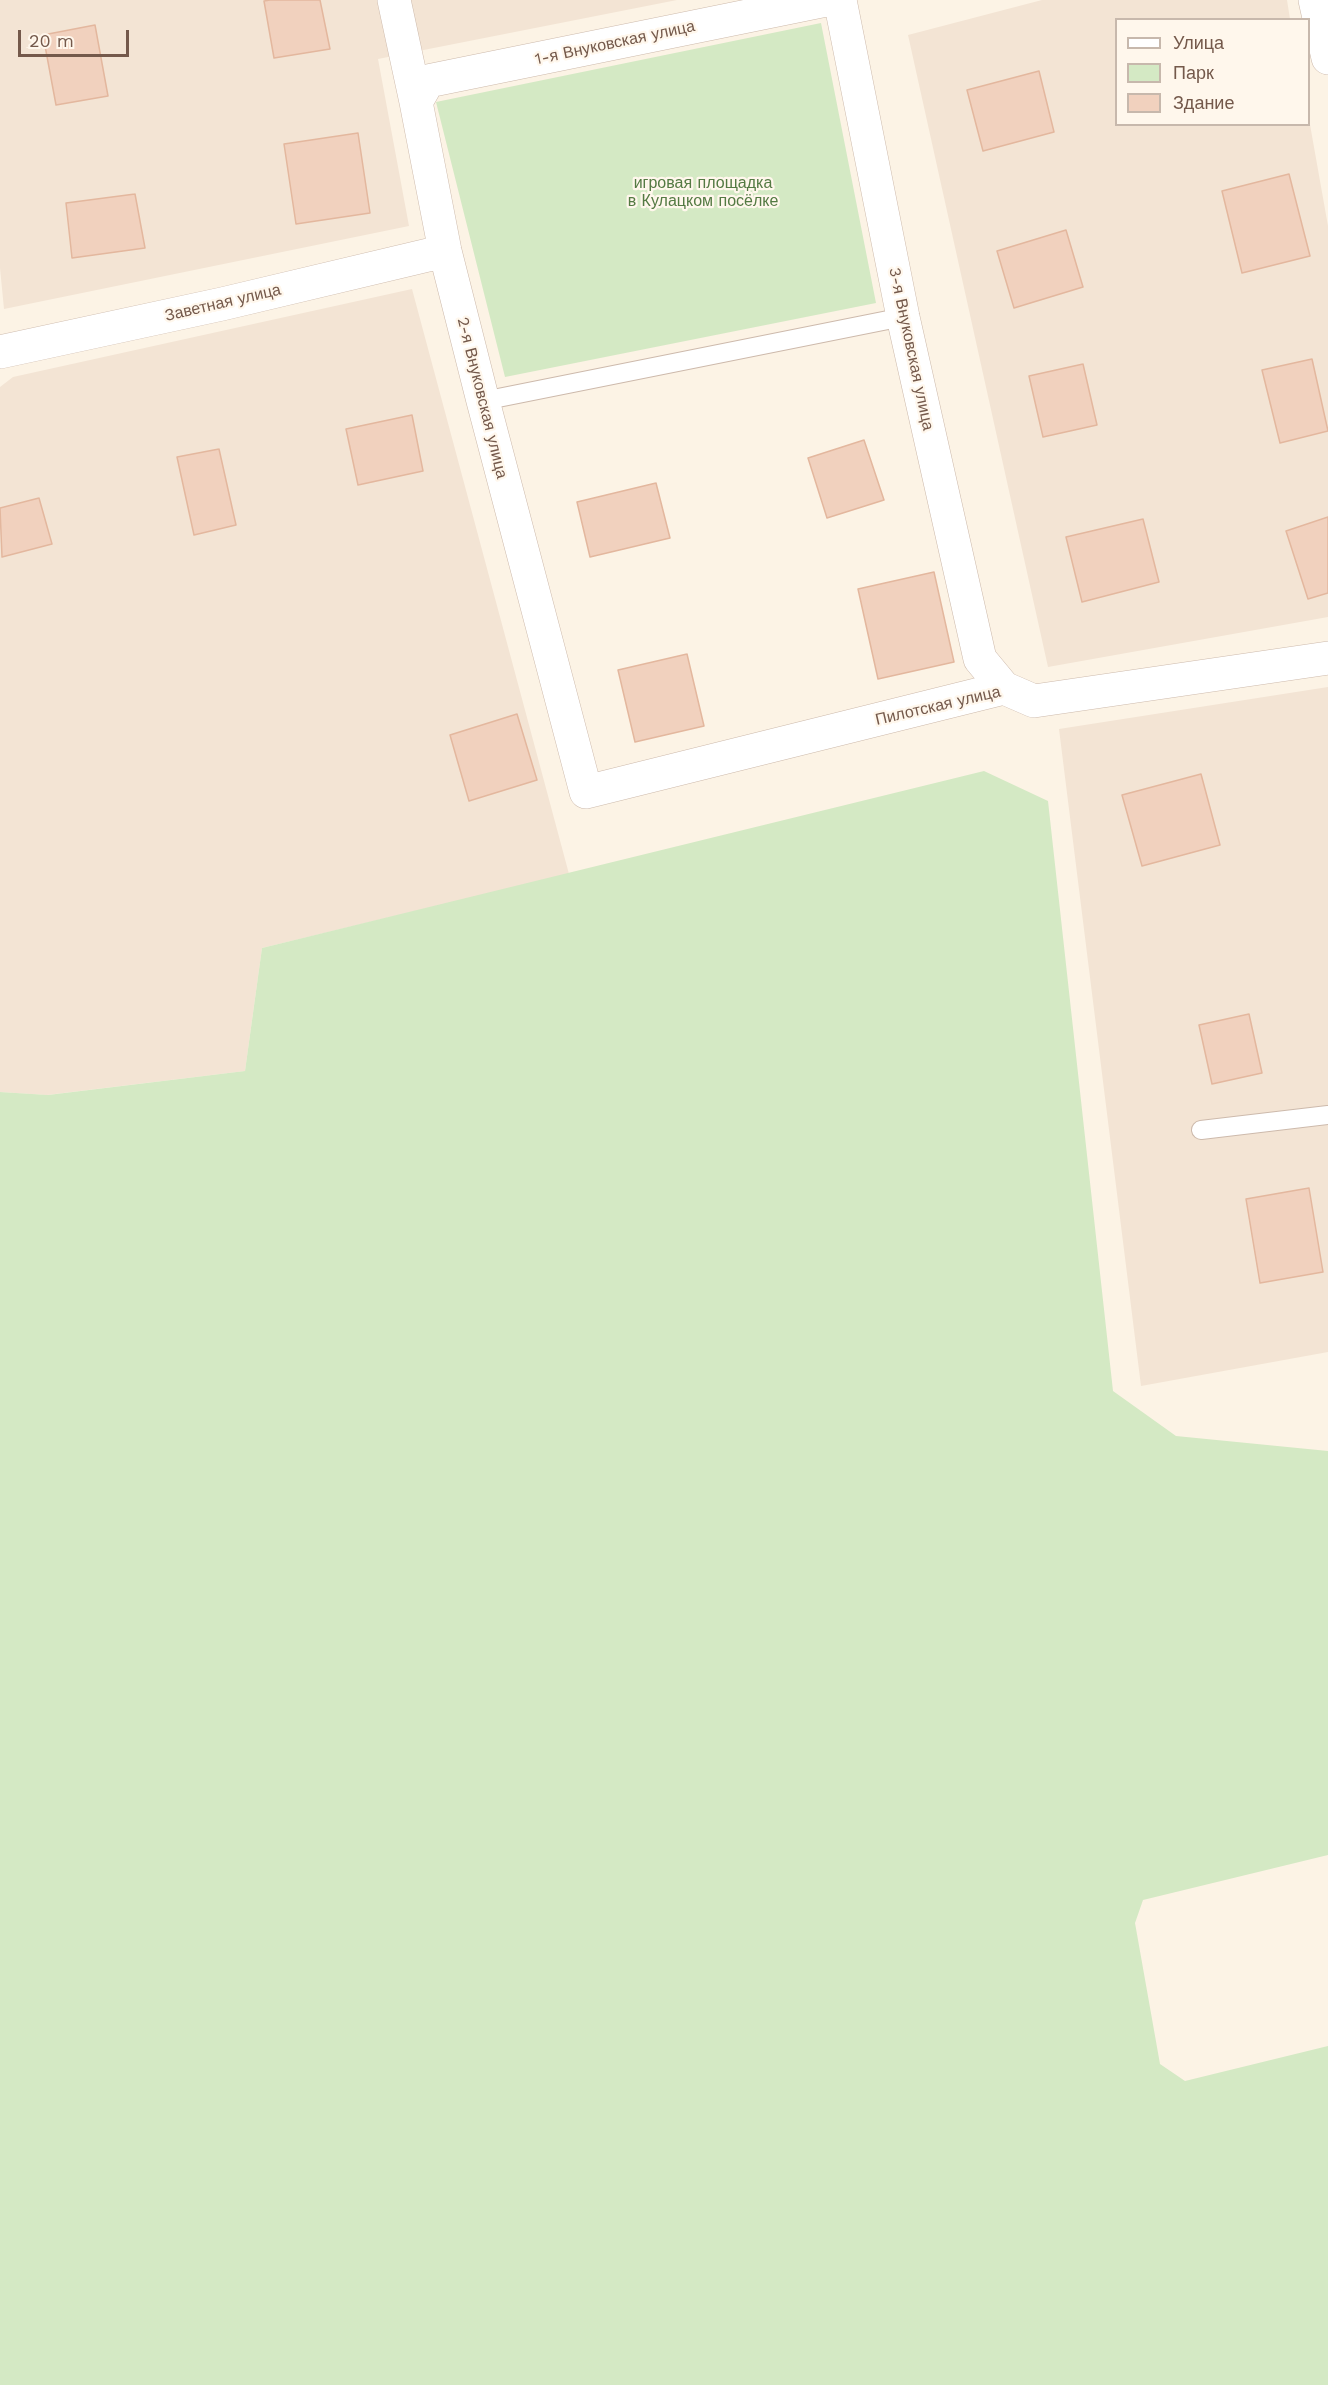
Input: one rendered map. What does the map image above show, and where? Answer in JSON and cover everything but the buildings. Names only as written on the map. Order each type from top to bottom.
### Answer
[{"type":"street","name":"2-я Внуковская улица","points":[[393,0],[445,250],[586,792]]},
{"type":"street","name":"1-я Внуковская улица","points":[[416,102],[428,81],[826,0]]},
{"type":"street","name":"3-я Внуковская улица","points":[[840,0],[903,317],[980,659],[1004,688]]},
{"type":"street","points":[[1315,0],[1328,58]]},
{"type":"street","name":"Заветная улица","points":[[0,352],[222,304],[445,250]]},
{"type":"street","name":"Пилотская улица","points":[[586,792],[1004,688],[1034,701],[1328,658]]},
{"type":"lane","points":[[483,401],[903,317]]},
{"type":"lane","points":[[1201,1130],[1328,1115]]},
{"type":"shaded area","points":[[0,0],[677,0],[378,59],[409,226],[4,309],[0,268]]},
{"type":"shaded area","points":[[1042,0],[1287,0],[1290,18],[1115,18],[1115,126],[1310,125],[1328,226],[1328,617],[1048,667],[908,35]]},
{"type":"shaded area","points":[[412,289],[569,874],[262,948],[245,1071],[47,1095],[0,1092],[0,387],[13,377]]},
{"type":"shaded area","points":[[1328,687],[1328,1352],[1141,1386],[1059,729]]},
{"type":"green space","name":"игровая площадка в Кулацком посёлке","points":[[821,23],[876,303],[505,377],[436,102]]},
{"type":"green space","points":[[984,771],[1048,801],[1113,1391],[1176,1436],[1328,1451],[1328,1855],[1143,1900],[1135,1923],[1160,2064],[1185,2081],[1328,2046],[1328,2385],[0,2385],[0,1092],[48,1095],[245,1071],[262,948]]}]
